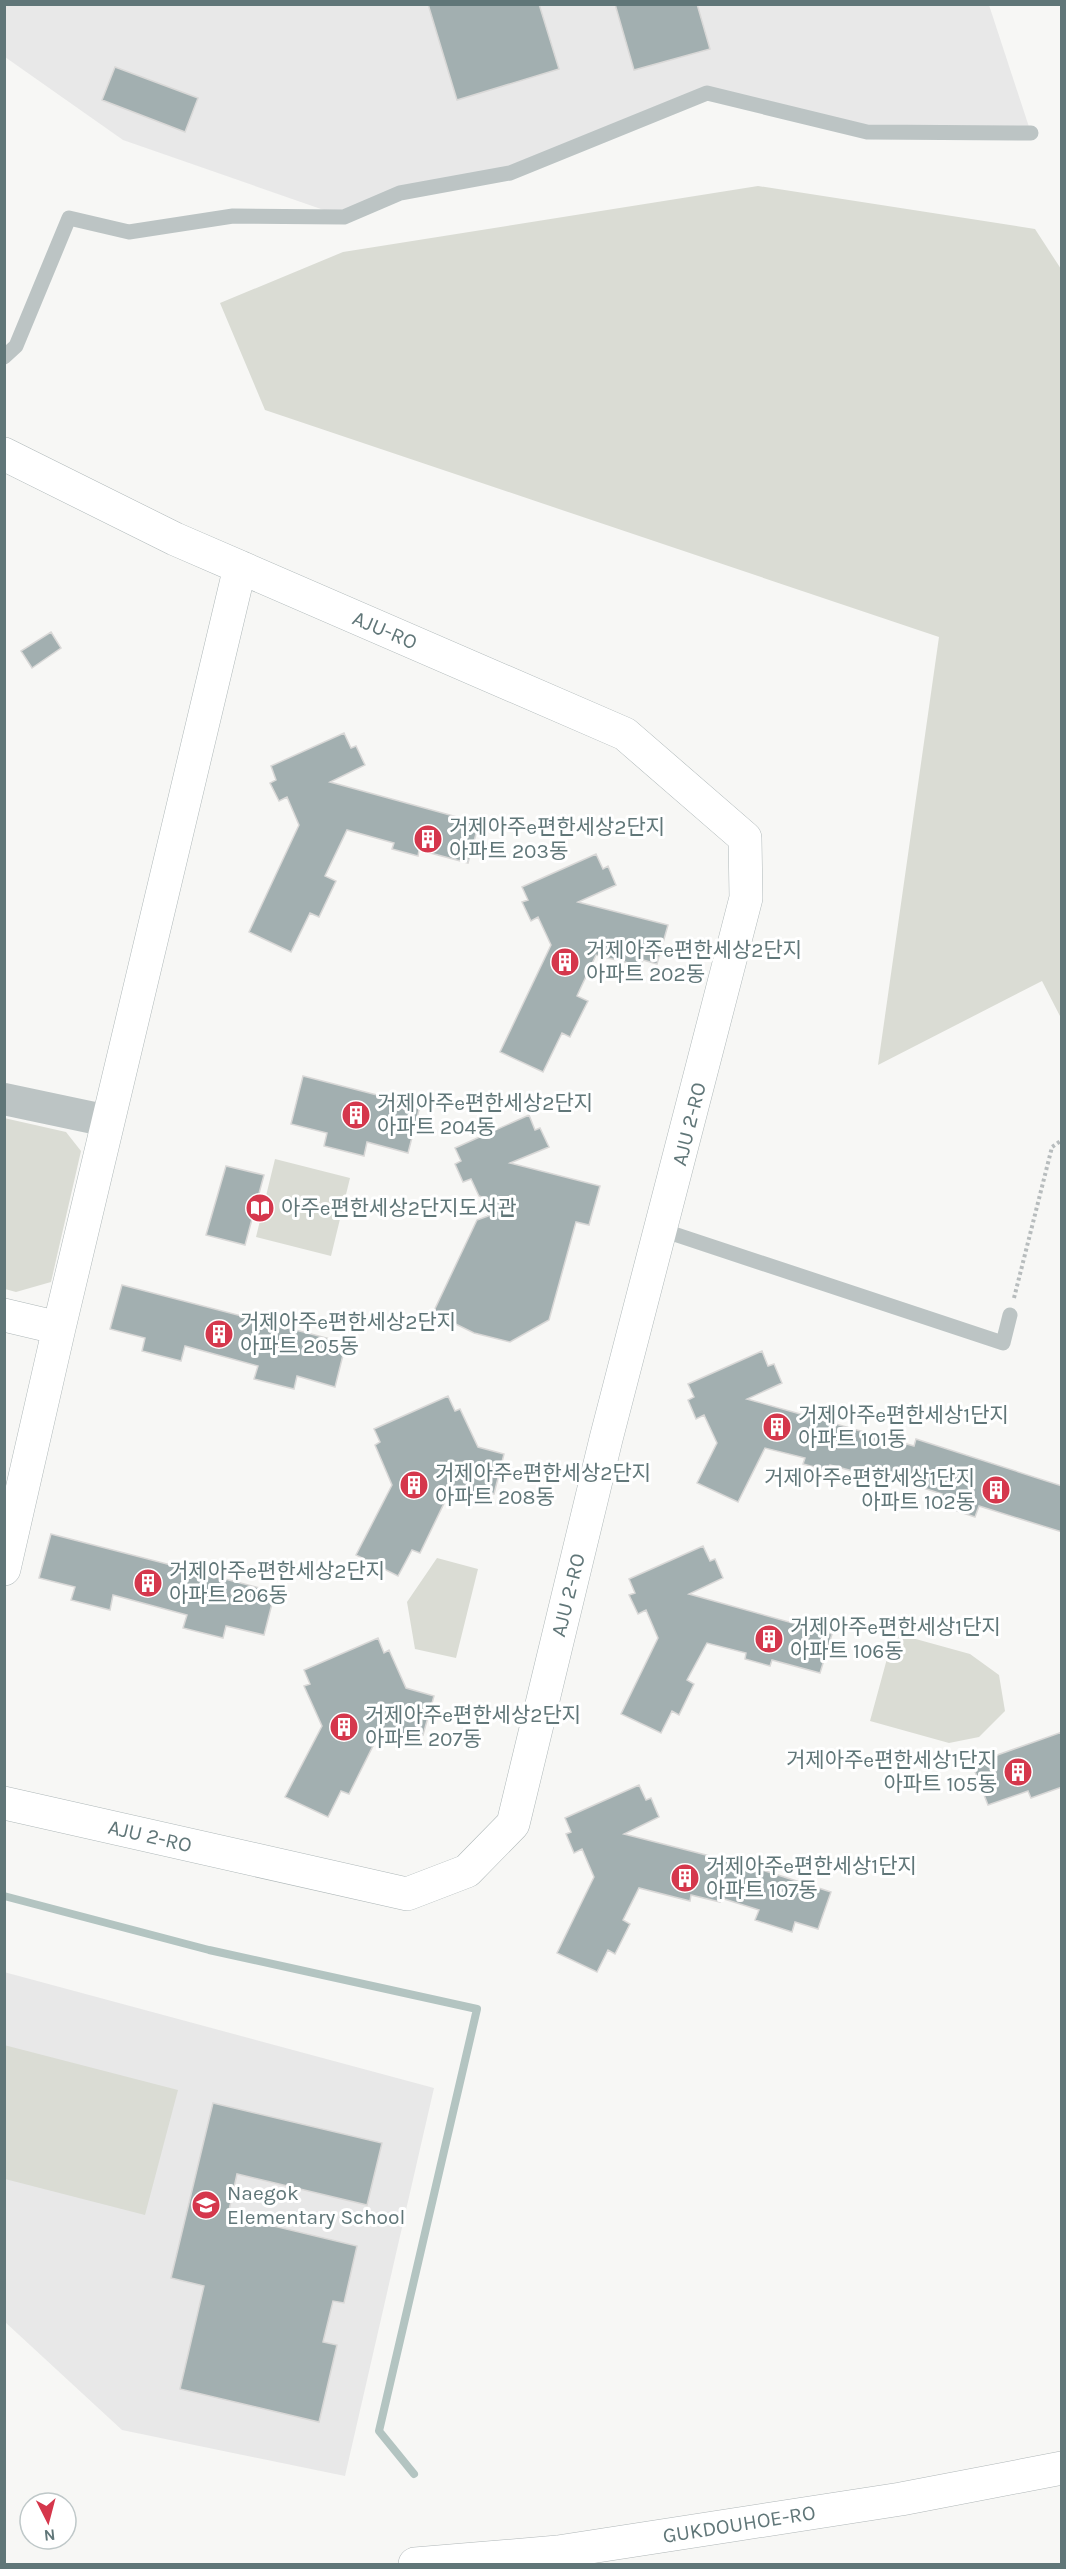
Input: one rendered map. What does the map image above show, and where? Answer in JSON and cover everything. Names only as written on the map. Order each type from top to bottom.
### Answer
[{"type":"main road","name":"AJU-RO","points":[[4,454],[175,539],[625,734],[744,838]]},
{"type":"main road","points":[[6,1553],[240,567]]},
{"type":"main road","name":"AJU 2-RO","points":[[4,1803],[407,1894],[467,1871],[513,1824],[606,1439],[662,1230],[746,898],[744,838]]},
{"type":"main road","points":[[4,1315],[59,1328]]},
{"type":"main road","name":"GUKDOUHOE-RO","points":[[415,2565],[558,2552],[901,2499],[1062,2468]]},
{"type":"street","points":[[4,1099],[108,1121]]},
{"type":"lane","points":[[4,357],[16,346],[69,218],[129,232],[233,216],[344,217],[400,193],[510,173],[707,93],[867,132],[1031,133]]},
{"type":"lane","points":[[662,1230],[1003,1343],[1010,1315]]},
{"type":"path","points":[[1010,1315],[1052,1147],[1062,1140]]},
{"type":"shaded area","points":[[5,5],[989,5],[1031,133],[867,132],[707,93],[510,173],[400,193],[344,217],[123,140],[5,57]]},
{"type":"shaded area","points":[[758,186],[1035,229],[1061,269],[1061,1018],[1042,981],[878,1065],[939,637],[265,410],[220,303],[343,252]]},
{"type":"shaded area","points":[[4,1118],[66,1132],[81,1151],[51,1282],[16,1292],[5,1289]]},
{"type":"shaded area","points":[[275,1159],[350,1178],[331,1256],[256,1237]]},
{"type":"shaded area","points":[[437,1558],[478,1569],[456,1658],[415,1649],[407,1602]]},
{"type":"shaded area","points":[[894,1633],[970,1654],[999,1675],[1005,1711],[979,1737],[949,1743],[870,1721]]},
{"type":"shaded area","name":"Naegok Elementary School","points":[[4,1972],[434,2088],[345,2476],[122,2430],[5,2322]]},
{"type":"shaded area","points":[[4,2045],[178,2090],[145,2215],[5,2179]]},
{"type":"building","points":[[428,4],[539,4],[559,69],[457,100]]},
{"type":"building","points":[[615,4],[697,4],[710,49],[634,70]]},
{"type":"building","points":[[115,67],[198,98],[185,132],[102,100]]},
{"type":"building","points":[[51,632],[61,648],[32,668],[21,651]]},
{"type":"building","name":"거제아주e편한세상2단지 아파트 203동","points":[[344,733],[351,748],[356,746],[365,765],[330,782],[479,823],[468,863],[419,850],[418,856],[392,849],[394,843],[347,830],[325,876],[336,881],[319,917],[310,913],[291,952],[249,932],[299,825],[287,797],[279,801],[270,783],[276,780],[271,766]]},
{"type":"building","name":"거제아주e편한세상2단지 아파트 202동","points":[[596,854],[603,869],[608,866],[616,885],[578,902],[668,925],[657,964],[643,960],[641,966],[596,955],[577,996],[588,1001],[570,1037],[562,1033],[543,1072],[500,1052],[551,945],[538,917],[531,921],[522,902],[528,900],[522,887]]},
{"type":"building","name":"거제아주e편한세상2단지 아파트 204동","points":[[303,1076],[420,1106],[408,1153],[367,1142],[364,1156],[324,1146],[327,1133],[291,1124]]},
{"type":"building","points":[[529,1115],[535,1130],[540,1128],[549,1147],[510,1163],[600,1186],[589,1225],[576,1222],[549,1320],[510,1342],[474,1333],[433,1313],[477,1220],[488,1216],[483,1206],[487,1199],[479,1196],[471,1179],[463,1182],[455,1164],[461,1161],[455,1148]]},
{"type":"building","points":[[226,1166],[264,1175],[245,1245],[206,1235]]},
{"type":"building","name":"거제아주e편한세상2단지 아파트 205동","points":[[122,1285],[346,1343],[335,1387],[297,1376],[294,1389],[254,1379],[258,1366],[185,1346],[181,1361],[142,1351],[145,1338],[110,1329]]},
{"type":"building","points":[[762,1351],[768,1366],[774,1364],[782,1383],[747,1399],[914,1446],[916,1439],[1062,1486],[1062,1532],[979,1506],[975,1517],[939,1505],[942,1494],[880,1474],[879,1478],[830,1465],[829,1471],[803,1464],[805,1458],[765,1448],[738,1502],[697,1483],[717,1443],[704,1415],[696,1419],[688,1400],[694,1397],[688,1384]]},
{"type":"building","name":"거제아주e편한세상2단지 아파트 208동","points":[[448,1396],[455,1411],[460,1409],[478,1447],[504,1454],[494,1494],[480,1490],[478,1496],[451,1489],[420,1553],[412,1550],[398,1576],[356,1555],[392,1485],[375,1445],[380,1442],[374,1429]]},
{"type":"building","name":"거제아주e편한세상2단지 아파트 206동","points":[[51,1534],[275,1592],[264,1635],[226,1626],[223,1638],[183,1628],[187,1615],[113,1595],[110,1610],[71,1600],[75,1587],[39,1578]]},
{"type":"building","name":"거제아주e편한세상1단지 아파트 106동","points":[[703,1546],[710,1561],[715,1559],[723,1578],[689,1594],[832,1634],[820,1673],[772,1660],[770,1666],[745,1659],[746,1653],[707,1643],[687,1680],[694,1684],[679,1715],[672,1711],[661,1733],[621,1714],[658,1638],[646,1610],[638,1614],[629,1595],[635,1593],[629,1579]]},
{"type":"building","name":"거제아주e편한세상2단지 아파트 207동","points":[[378,1638],[384,1653],[389,1650],[406,1688],[434,1696],[423,1735],[409,1731],[408,1737],[381,1730],[349,1794],[341,1791],[328,1817],[285,1797],[322,1726],[304,1686],[310,1684],[304,1670]]},
{"type":"building","name":"거제아주e편한세상1단지 아파트 105동","points":[[1062,1732],[1062,1787],[1031,1798],[1028,1791],[988,1805],[972,1764]]},
{"type":"building","name":"거제아주e편한세상1단지 아파트 107동","points":[[639,1785],[646,1800],[651,1798],[659,1817],[624,1834],[753,1867],[831,1892],[818,1929],[795,1922],[792,1932],[755,1920],[759,1910],[721,1898],[720,1902],[691,1895],[690,1901],[639,1888],[623,1920],[630,1924],[615,1954],[608,1950],[597,1972],[557,1953],[594,1877],[582,1849],[574,1853],[566,1834],[571,1832],[565,1818]]},
{"type":"building","points":[[213,2103],[382,2143],[367,2205],[237,2174],[228,2215],[357,2246],[344,2303],[333,2301],[323,2342],[337,2345],[319,2422],[180,2389],[204,2286],[171,2278]]},
{"type":"waterway","points":[[4,1896],[209,1950],[477,2009],[379,2431],[414,2474]]},
{"type":"place","name":"거제아주e편한세상2단지 아파트 203동","points":[[428,839]]},
{"type":"place","name":"거제아주e편한세상2단지 아파트 202동","points":[[565,962]]},
{"type":"place","name":"거제아주e편한세상2단지 아파트 204동","points":[[356,1115]]},
{"type":"place","name":"아주e편한세상2단지도서관","points":[[260,1208]]},
{"type":"place","name":"거제아주e편한세상2단지 아파트 205동","points":[[219,1334]]},
{"type":"place","name":"거제아주e편한세상1단지 아파트 101동","points":[[777,1427]]},
{"type":"place","name":"거제아주e편한세상2단지 아파트 208동","points":[[414,1485]]},
{"type":"place","name":"거제아주e편한세상1단지 아파트 102동","points":[[996,1490]]},
{"type":"place","name":"거제아주e편한세상2단지 아파트 206동","points":[[148,1583]]},
{"type":"place","name":"거제아주e편한세상1단지 아파트 106동","points":[[769,1639]]},
{"type":"place","name":"거제아주e편한세상2단지 아파트 207동","points":[[344,1727]]},
{"type":"place","name":"거제아주e편한세상1단지 아파트 105동","points":[[1018,1772]]},
{"type":"place","name":"거제아주e편한세상1단지 아파트 107동","points":[[685,1878]]},
{"type":"place","name":"Naegok Elementary School","points":[[206,2205]]}]
